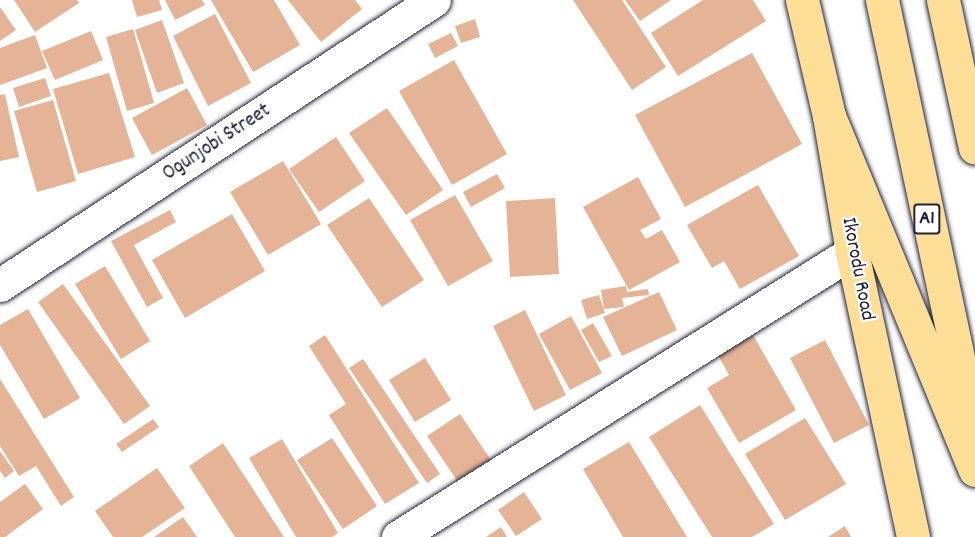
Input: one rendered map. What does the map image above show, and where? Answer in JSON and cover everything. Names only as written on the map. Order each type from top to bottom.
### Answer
[{"type":"main road","name":"Ikorodu Road","points":[[802,0],[829,116],[852,252],[913,537]]},
{"type":"main road","name":"A1","points":[[882,0],[975,437]]},
{"type":"main road","points":[[943,0],[975,148]]},
{"type":"main road","points":[[829,116],[975,470]]},
{"type":"street","name":"Ogunjobi Street","points":[[0,285],[434,0]]},
{"type":"street","points":[[398,537],[852,252]]},
{"type":"building","points":[[14,0],[77,0],[79,3],[35,32]]},
{"type":"building","points":[[132,0],[159,0],[162,10],[137,17]]},
{"type":"building","points":[[165,0],[202,0],[205,5],[175,20]]},
{"type":"building","points":[[211,0],[274,0],[300,45],[253,72]]},
{"type":"building","points":[[288,0],[355,0],[362,9],[321,42]]},
{"type":"building","points":[[573,0],[622,0],[666,67],[632,90]]},
{"type":"building","points":[[625,0],[671,0],[640,21]]},
{"type":"building","points":[[703,0],[753,0],[766,21],[678,76],[651,33]]},
{"type":"building","points":[[0,7],[16,30],[0,41]]},
{"type":"building","points":[[215,14],[251,83],[208,106],[173,36]]},
{"type":"building","points":[[475,19],[480,37],[461,43],[455,26]]},
{"type":"building","points":[[162,20],[184,83],[157,93],[135,30]]},
{"type":"building","points":[[133,29],[154,103],[127,111],[106,37]]},
{"type":"building","points":[[91,31],[103,60],[55,80],[42,51]]},
{"type":"building","points":[[451,33],[458,46],[435,58],[428,44]]},
{"type":"building","points":[[35,35],[47,68],[0,85],[0,48]]},
{"type":"building","points":[[752,53],[802,144],[685,207],[635,115]]},
{"type":"building","points":[[454,60],[507,154],[452,185],[399,91]]},
{"type":"building","points":[[109,73],[135,157],[78,174],[53,89]]},
{"type":"building","points":[[45,78],[51,96],[19,107],[13,88]]},
{"type":"building","points":[[187,88],[207,125],[152,155],[132,118]]},
{"type":"building","points":[[5,94],[19,157],[0,161],[0,95]]},
{"type":"building","points":[[53,100],[76,181],[37,192],[14,111]]},
{"type":"building","points":[[387,108],[443,190],[406,215],[349,133]]},
{"type":"building","points":[[336,137],[365,181],[319,212],[289,169]]},
{"type":"building","points":[[283,161],[321,224],[268,255],[230,192]]},
{"type":"building","points":[[497,174],[505,188],[471,207],[463,192]]},
{"type":"building","points":[[638,177],[661,219],[640,230],[646,239],[662,230],[680,262],[629,290],[583,207]]},
{"type":"building","points":[[758,185],[799,256],[740,289],[724,261],[712,268],[687,225]]},
{"type":"building","points":[[455,195],[493,261],[448,286],[410,220]]},
{"type":"building","points":[[369,198],[424,280],[382,307],[327,225]]},
{"type":"building","points":[[555,198],[559,274],[510,277],[506,201]]},
{"type":"building","points":[[170,210],[176,222],[134,245],[163,298],[147,307],[111,241]]},
{"type":"building","points":[[232,214],[265,271],[185,318],[152,260]]},
{"type":"building","points":[[105,266],[150,341],[121,359],[75,284]]},
{"type":"building","points":[[63,284],[150,406],[124,424],[38,302]]},
{"type":"building","points":[[626,286],[627,292],[648,289],[649,295],[622,298],[624,307],[604,309],[601,290]]},
{"type":"building","points":[[659,292],[677,330],[622,356],[603,317]]},
{"type":"building","points":[[599,295],[605,313],[587,319],[581,300]]},
{"type":"building","points":[[28,309],[80,398],[44,419],[0,345],[0,325]]},
{"type":"building","points":[[525,310],[566,395],[534,411],[493,326]]},
{"type":"building","points":[[571,316],[602,373],[570,390],[539,334]]},
{"type":"building","points":[[593,323],[612,356],[599,362],[581,330]]},
{"type":"building","points":[[325,335],[419,483],[385,504],[329,415],[346,404],[309,346]]},
{"type":"building","points":[[753,335],[796,410],[739,443],[707,388],[729,375],[718,355]]},
{"type":"building","points":[[825,340],[869,425],[834,443],[790,358]]},
{"type":"building","points":[[425,358],[451,400],[415,422],[389,380]]},
{"type":"building","points":[[363,359],[440,474],[427,483],[349,368]]},
{"type":"building","points":[[0,379],[74,497],[61,506],[36,466],[19,476],[0,446]]},
{"type":"building","points":[[700,405],[774,524],[752,537],[712,537],[649,437]]},
{"type":"building","points":[[460,414],[491,460],[458,482],[427,436]]},
{"type":"building","points":[[805,418],[846,484],[785,520],[745,454]]},
{"type":"building","points":[[153,419],[159,427],[122,452],[116,444]]},
{"type":"building","points":[[332,438],[377,506],[343,529],[297,460]]},
{"type":"building","points":[[282,439],[338,533],[332,537],[296,537],[249,458]]},
{"type":"building","points":[[629,442],[687,537],[623,537],[583,469]]},
{"type":"building","points":[[223,443],[284,537],[235,537],[189,466]]},
{"type":"building","points":[[0,451],[14,471],[5,478],[0,471]]},
{"type":"building","points":[[157,468],[185,508],[142,537],[113,537],[95,511]]},
{"type":"building","points":[[25,484],[43,509],[5,537],[0,537],[0,502]]},
{"type":"building","points":[[524,492],[542,519],[516,536],[498,510]]},
{"type":"building","points":[[183,517],[197,537],[154,537]]},
{"type":"building","points":[[845,526],[851,537],[828,537]]},
{"type":"building","points":[[501,527],[507,537],[486,537]]}]
